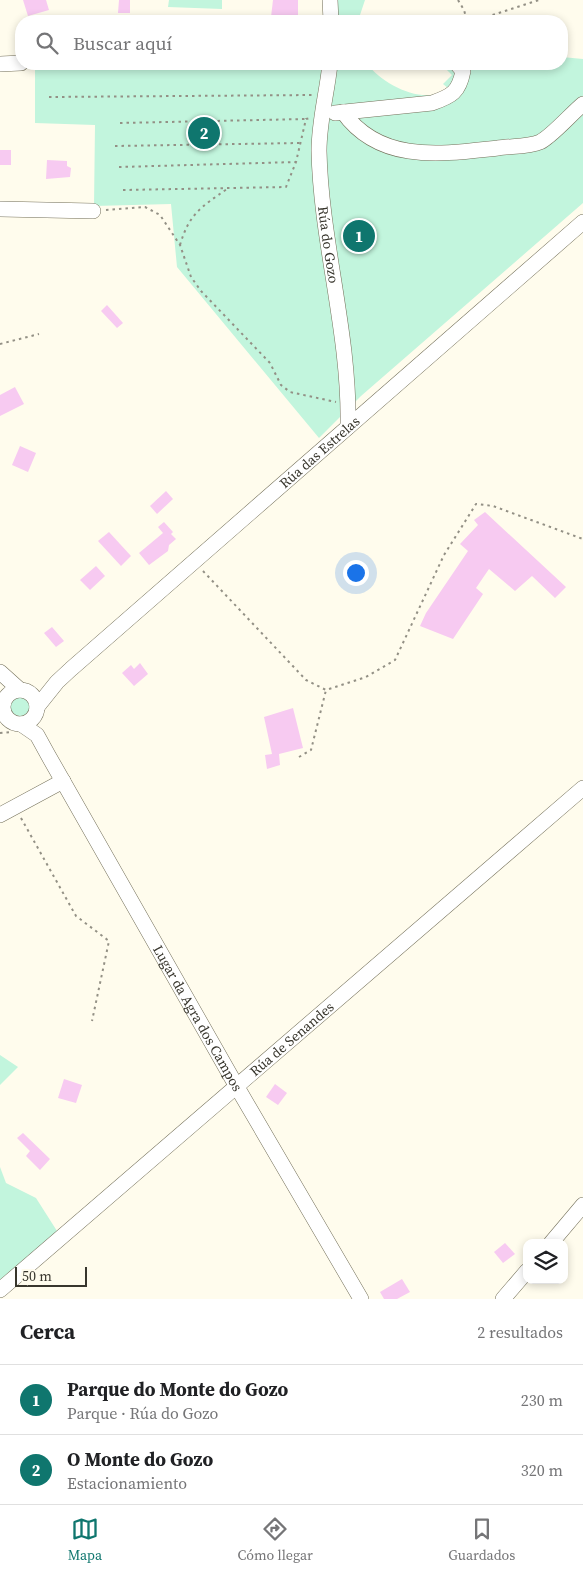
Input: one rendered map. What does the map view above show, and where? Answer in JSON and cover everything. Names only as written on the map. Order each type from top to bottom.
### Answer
[{"type":"street","points":[[330,0],[330,15]]},
{"type":"street","points":[[0,64],[15,63]]},
{"type":"street","name":"Rúa do Gozo","points":[[329,70],[322,114],[320,166],[345,364],[348,427]]},
{"type":"street","points":[[322,114],[432,104],[445,99],[458,89],[462,70]]},
{"type":"street","points":[[343,112],[353,125],[373,141],[409,152],[448,153],[540,142],[583,104]]},
{"type":"street","points":[[0,209],[93,212]]},
{"type":"street","name":"Rúa das Estrelas","points":[[36,712],[56,682],[583,222]]},
{"type":"street","points":[[1,674],[35,699],[36,712],[29,722],[11,724],[5,716],[1,674]]},
{"type":"street","name":"Rúa das Estrelas","points":[[25,691],[56,682]]},
{"type":"street","points":[[3,704],[11,692],[25,691]]},
{"type":"street","name":"Lugar da Agra dos Campos","points":[[36,712],[36,735],[236,1087],[360,1299]]},
{"type":"street","name":"Lugar da Agra dos Campos","points":[[11,724],[36,735]]},
{"type":"street","points":[[0,815],[63,781]]},
{"type":"street","name":"Rúa de Senandes","points":[[0,1290],[583,788]]},
{"type":"street","points":[[554,1239],[583,1205]]},
{"type":"street","points":[[503,1299],[523,1276]]},
{"type":"path","points":[[458,0],[465,15]]},
{"type":"path","points":[[493,15],[539,0]]},
{"type":"path","points":[[48,98],[325,94]]},
{"type":"path","points":[[120,123],[306,119],[322,114]]},
{"type":"path","points":[[123,190],[286,187],[296,162],[306,119]]},
{"type":"path","points":[[115,146],[300,143]]},
{"type":"path","points":[[119,167],[296,162]]},
{"type":"path","points":[[180,244],[185,225],[200,208],[228,188]]},
{"type":"path","points":[[93,212],[130,207],[153,209],[170,226],[180,244],[191,277],[201,291],[270,363],[285,390],[348,405]]},
{"type":"path","points":[[0,344],[40,334]]},
{"type":"path","points":[[204,573],[306,680],[326,690],[366,677],[395,660],[444,555],[476,504],[493,506],[583,538]]},
{"type":"path","points":[[299,758],[311,750],[326,690]]},
{"type":"path","points":[[15,807],[76,916],[109,941],[92,1021]]},
{"type":"green space","points":[[169,0],[222,0],[222,9],[168,7]]},
{"type":"green space","points":[[325,0],[365,0],[360,15],[324,15]]},
{"type":"green space","points":[[568,58],[583,59],[583,203],[361,396],[319,438],[177,267],[171,204],[94,206],[95,125],[35,123],[35,70],[372,70],[383,79],[405,91],[428,95],[439,94],[449,89],[443,84],[452,75],[447,70],[568,70]]},
{"type":"green space","points":[[20,694],[28,697],[31,705],[28,713],[20,716],[12,713],[9,705],[12,697]]},
{"type":"green space","points":[[0,1055],[18,1067],[0,1085]]},
{"type":"green space","points":[[0,1167],[6,1183],[36,1198],[57,1231],[0,1280]]},
{"type":"building","points":[[23,0],[46,0],[49,10],[28,15]]},
{"type":"building","points":[[119,0],[130,0],[130,13],[118,13]]},
{"type":"building","points":[[273,0],[298,0],[298,15],[271,15]]},
{"type":"building","points":[[0,150],[11,150],[11,165],[0,165]]},
{"type":"building","points":[[47,160],[67,161],[67,166],[71,168],[70,177],[46,179]]},
{"type":"building","points":[[107,305],[123,323],[117,328],[101,311]]},
{"type":"building","points":[[15,387],[24,404],[0,416],[0,395]]},
{"type":"building","points":[[20,446],[36,453],[28,472],[12,465]]},
{"type":"building","points":[[166,491],[173,499],[157,514],[150,506]]},
{"type":"building","points":[[485,512],[566,587],[555,598],[532,576],[515,591],[489,569],[476,588],[483,594],[453,639],[420,626],[426,613],[468,551],[460,544],[478,525],[474,520]]},
{"type":"building","points":[[164,522],[173,532],[171,534],[176,539],[169,545],[168,551],[149,565],[139,553],[163,533],[158,527]]},
{"type":"building","points":[[109,532],[131,556],[121,566],[98,541]]},
{"type":"building","points":[[96,566],[105,576],[90,590],[80,580]]},
{"type":"building","points":[[52,627],[64,641],[56,647],[44,633]]},
{"type":"building","points":[[140,663],[148,674],[134,686],[122,673],[131,665],[134,669]]},
{"type":"building","points":[[293,708],[303,748],[279,754],[280,765],[267,769],[265,755],[272,754],[264,717]]},
{"type":"building","points":[[64,1079],[82,1085],[76,1103],[58,1098]]},
{"type":"building","points":[[275,1084],[287,1093],[278,1105],[266,1097]]},
{"type":"building","points":[[23,1133],[50,1159],[40,1170],[26,1156],[30,1151],[17,1138]]},
{"type":"building","points":[[505,1243],[515,1254],[503,1263],[494,1252]]},
{"type":"building","points":[[402,1279],[410,1292],[397,1299],[384,1299],[380,1292]]},
{"type":"place","name":"O Monte do Gozo","points":[[204,133]]},
{"type":"place","name":"Parque do Monte do Gozo","points":[[359,236]]}]
